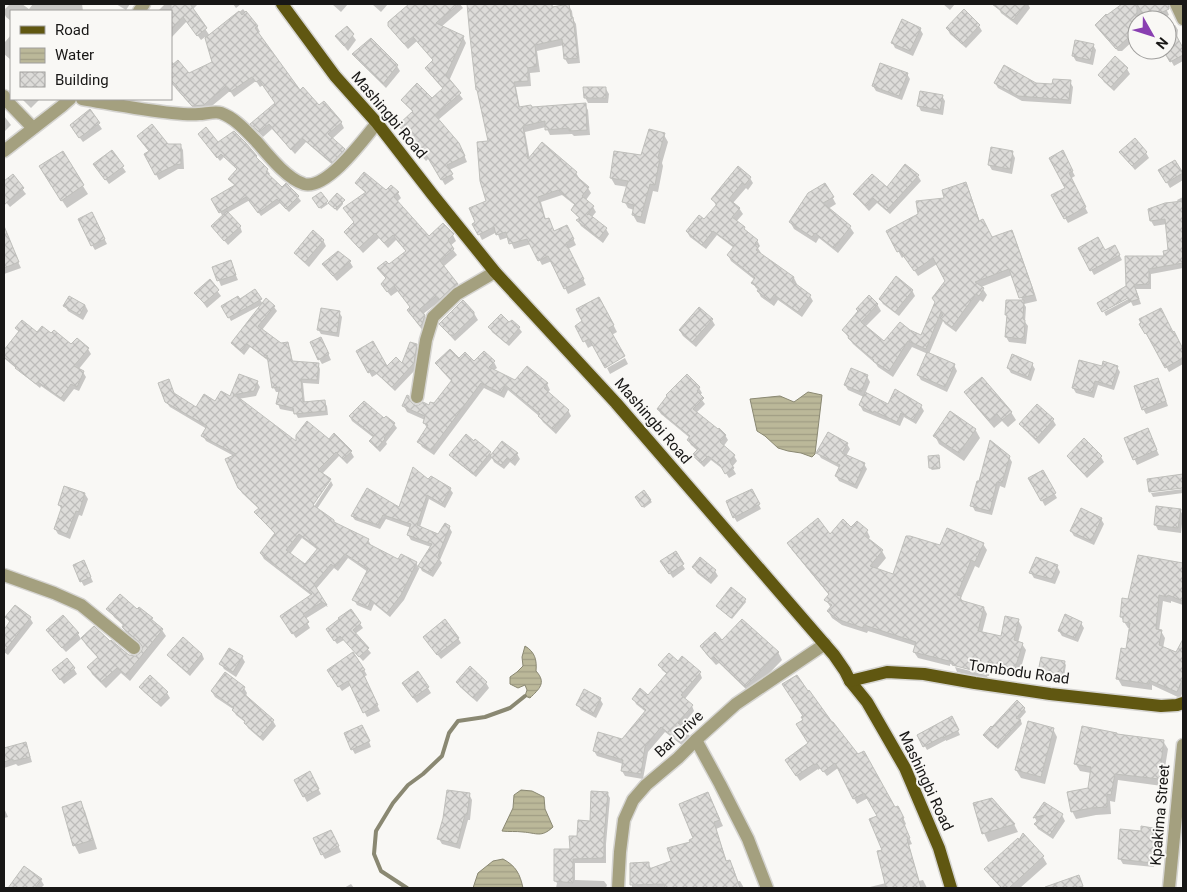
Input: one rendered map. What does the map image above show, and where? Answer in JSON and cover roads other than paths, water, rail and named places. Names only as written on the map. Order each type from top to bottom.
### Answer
[{"type":"main road","name":"Mashingbi Road","points":[[282,4],[335,76],[378,123],[495,272],[616,402],[825,644],[845,671],[850,682],[867,702],[905,768],[939,848],[950,888]]},
{"type":"main road","name":"Tombodu Road","points":[[850,682],[887,672],[915,674],[1050,694],[1161,706],[1183,703]]},
{"type":"street","points":[[1176,4],[1183,19]]},
{"type":"street","points":[[4,96],[33,128]]},
{"type":"street","points":[[4,150],[69,100]]},
{"type":"street","points":[[88,100],[173,113],[197,114],[219,112],[232,118],[289,175],[303,184],[313,185],[340,167],[378,123]]},
{"type":"street","points":[[417,398],[426,340],[433,318],[456,294],[495,272]]},
{"type":"street","points":[[4,575],[81,605],[134,648]]},
{"type":"street","name":"Bar Drive","points":[[618,888],[624,820],[633,800],[646,785],[736,704],[825,644]]},
{"type":"street","points":[[696,740],[748,839],[767,888]]},
{"type":"street","name":"Kpakima Street","points":[[1169,888],[1183,745]]},
{"type":"water","points":[[808,392],[822,395],[815,454],[812,457],[778,448],[757,431],[750,399],[780,396],[794,402]]},
{"type":"water","points":[[525,646],[535,657],[536,671],[541,679],[539,689],[530,698],[525,696],[527,690],[525,685],[518,688],[510,684],[510,677],[523,666],[522,657]]},
{"type":"water","points":[[521,790],[532,791],[544,797],[545,809],[553,827],[545,833],[502,831],[513,808],[514,795]]},
{"type":"water","points":[[503,859],[517,871],[523,888],[473,888],[478,873],[493,861]]},
{"type":"waterway","points":[[407,888],[381,871],[374,854],[376,831],[393,803],[408,785],[442,756],[449,733],[458,721],[485,717],[510,708],[525,696]]}]
